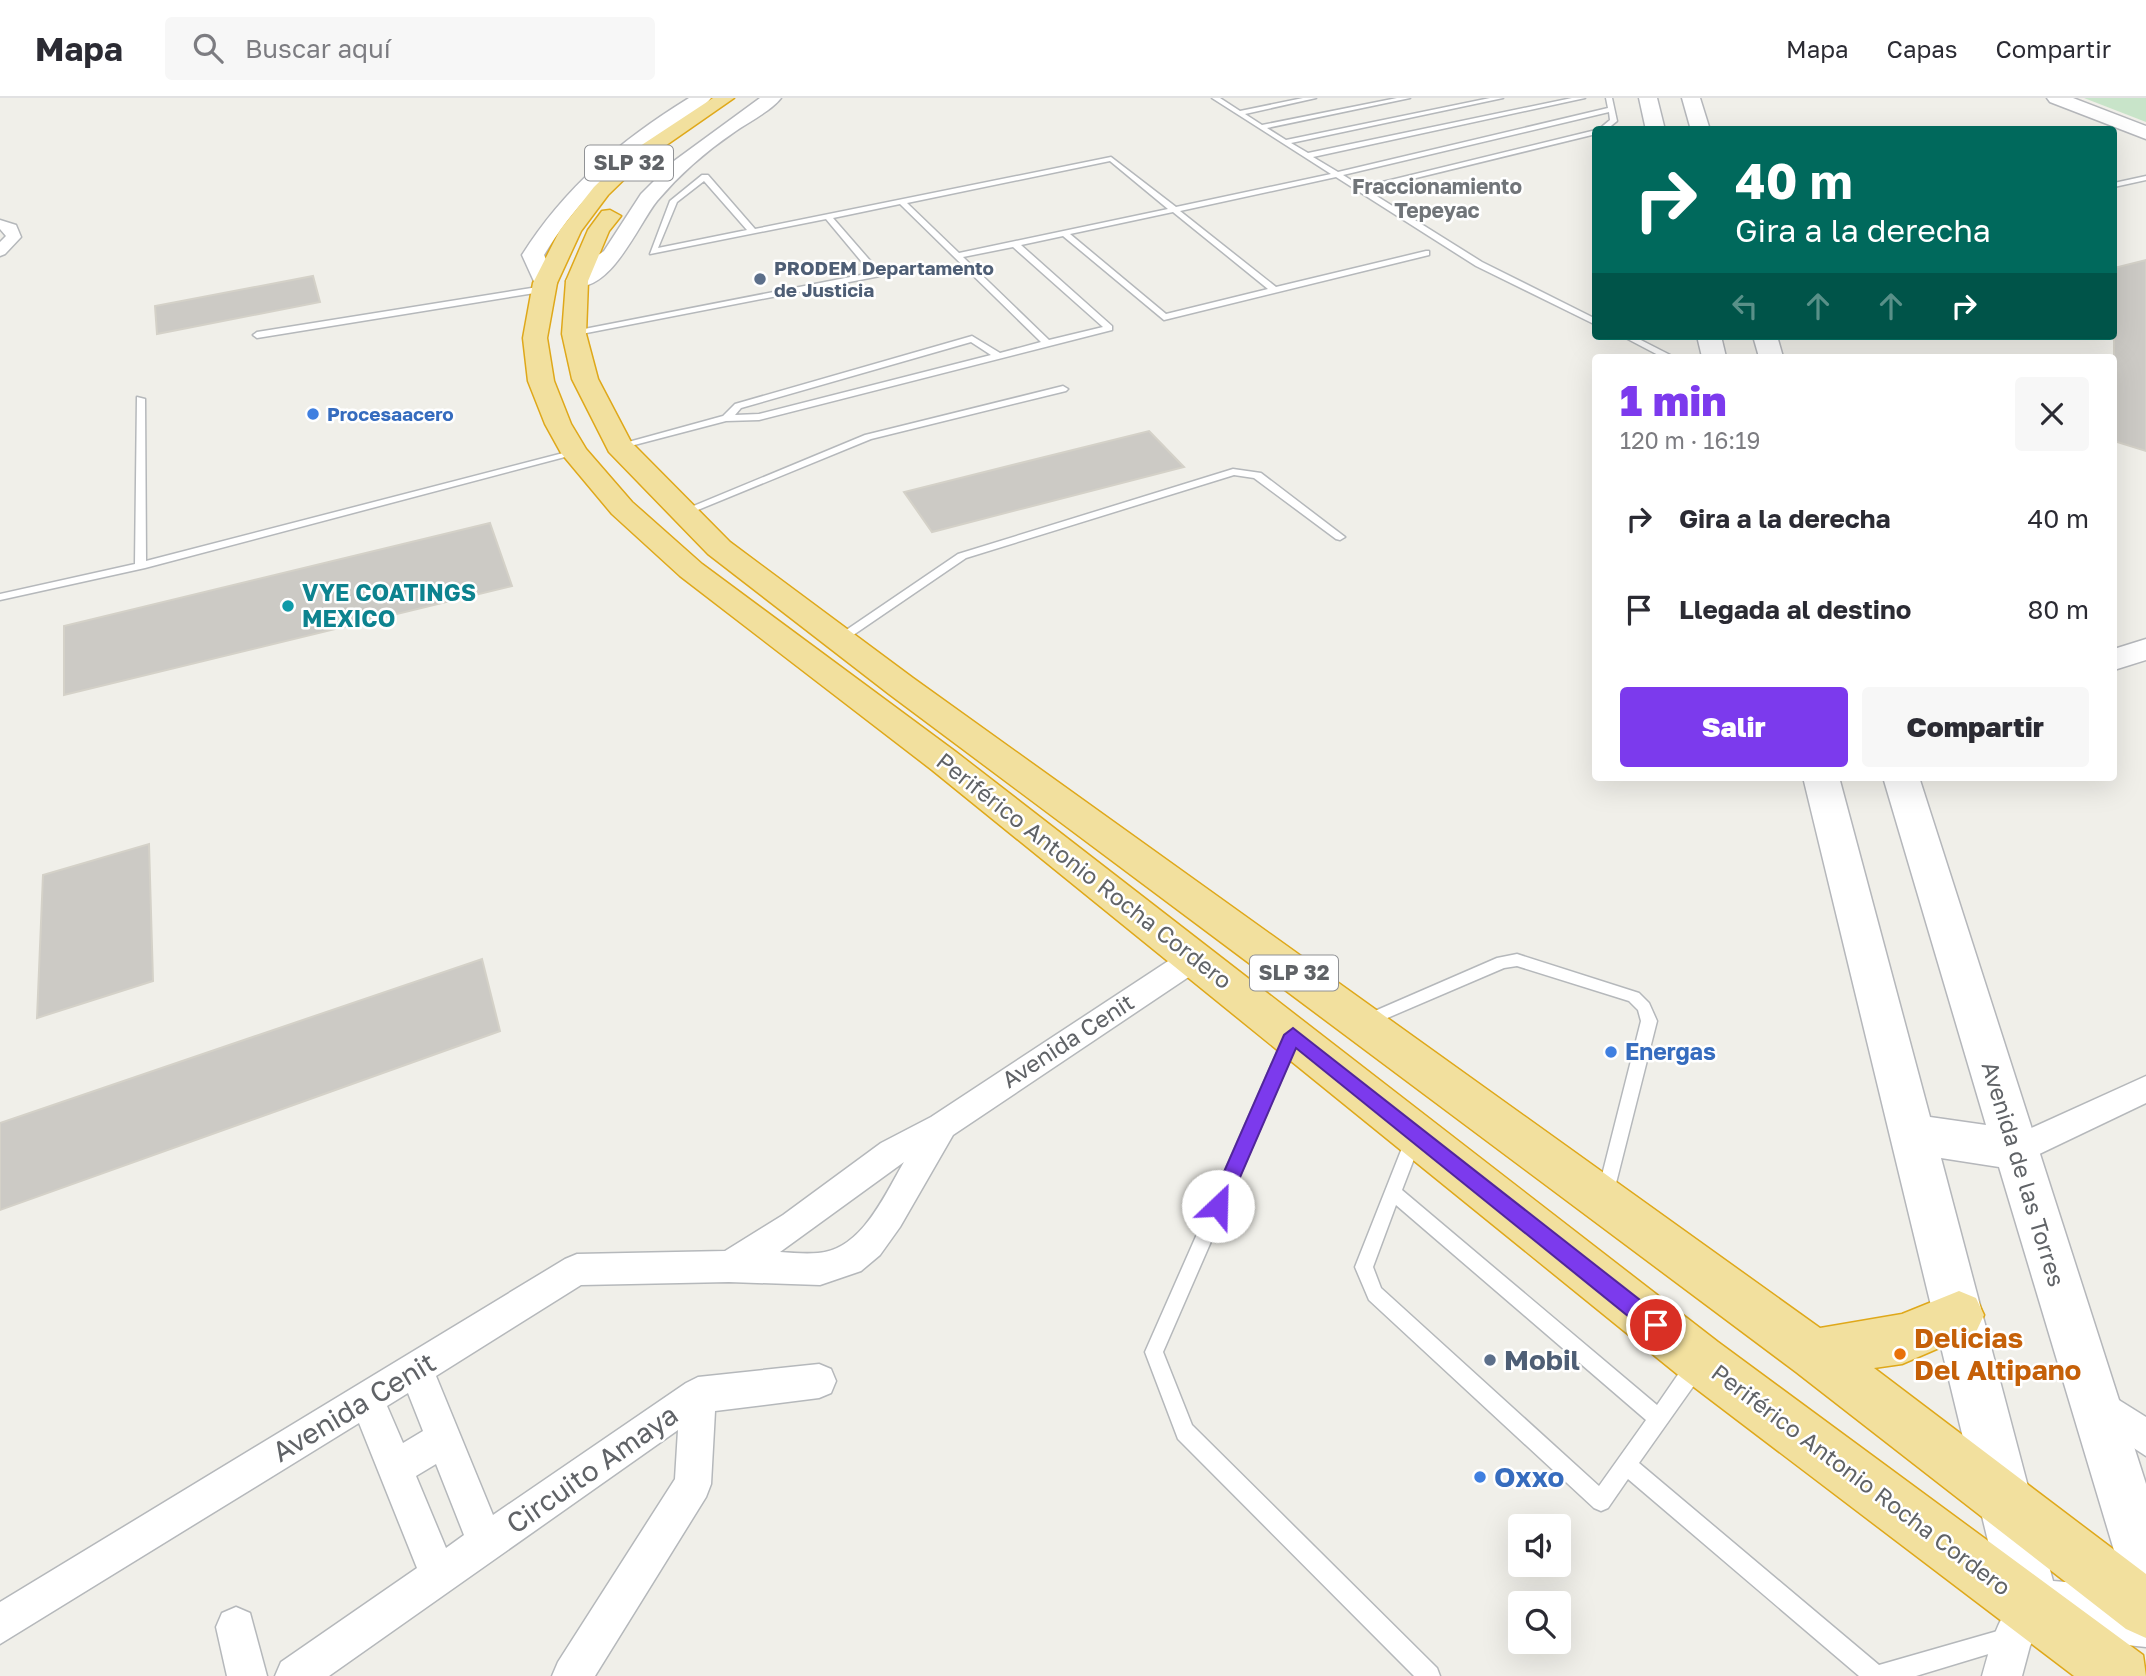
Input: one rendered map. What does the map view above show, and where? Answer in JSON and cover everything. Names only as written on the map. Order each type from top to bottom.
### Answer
[{"type":"highway","name":"Periférico Antonio Rocha Cordero","points":[[725,98],[635,158],[601,191],[571,230],[563,272],[535,338],[541,381],[558,424],[575,453],[622,508],[691,570],[944,761],[1293,1035],[1700,1360],[2022,1622],[2122,1676]]},
{"type":"highway","name":"Periférico Antonio Rocha Cordero","points":[[563,272],[627,192],[660,160],[691,135],[749,98]]},
{"type":"highway","name":"Periférico Antonio Rocha Cordero","points":[[563,272],[585,379],[619,446],[719,548],[839,639],[1814,1354],[2146,1609]]},
{"type":"highway","points":[[1814,1354],[1902,1339],[1959,1315]]},
{"type":"main road","points":[[702,98],[620,151],[579,190],[547,230],[533,255],[563,272],[615,252],[625,230],[682,162],[712,137],[772,98]]},
{"type":"main road","points":[[1648,98],[1655,126]]},
{"type":"main road","points":[[1691,98],[1700,126]]},
{"type":"main road","points":[[2056,98],[2146,133]]},
{"type":"main road","points":[[2037,103],[2094,126]]},
{"type":"main road","points":[[2117,134],[2146,146]]},
{"type":"main road","points":[[2117,659],[2145,650]]},
{"type":"main road","points":[[1822,781],[2007,1504],[2022,1622],[2146,1618]]},
{"type":"main road","name":"Avenida de las Torres","points":[[1902,781],[2146,1571]]},
{"type":"main road","points":[[1912,1134],[2016,1150]]},
{"type":"street","points":[[0,224],[11,228],[14,237],[0,251]]},
{"type":"street","name":"Avenida Cenit","points":[[729,1266],[794,1226],[892,1153],[942,1126],[1195,958]]},
{"type":"street","points":[[2016,1150],[2146,1089]]},
{"type":"street","name":"Avenida Cenit","points":[[0,1624],[577,1270],[729,1266],[820,1269],[849,1260],[869,1244],[890,1217],[942,1126]]},
{"type":"street","name":"Circuito Amaya","points":[[416,1370],[486,1544]]},
{"type":"street","name":"Circuito Amaya","points":[[295,1676],[698,1395],[819,1381]]},
{"type":"street","name":"Circuito Amaya","points":[[572,1676],[693,1484],[698,1395]]},
{"type":"street","points":[[367,1399],[439,1576]]},
{"type":"street","points":[[2093,1402],[2146,1438]]},
{"type":"street","points":[[395,1468],[444,1438]]},
{"type":"street","points":[[2002,1676],[2022,1622]]},
{"type":"street","points":[[236,1627],[247,1676]]},
{"type":"lane","points":[[1217,98],[1479,264],[1592,319]]},
{"type":"lane","points":[[1238,113],[1314,98]]},
{"type":"lane","points":[[1260,127],[1407,98]]},
{"type":"lane","points":[[1284,142],[1500,98]]},
{"type":"lane","points":[[1524,98],[1592,129]]},
{"type":"lane","points":[[1306,156],[1581,98]]},
{"type":"lane","points":[[1606,126],[1614,121],[1609,98]]},
{"type":"lane","points":[[958,256],[1336,175],[1612,108]]},
{"type":"lane","points":[[1360,190],[1592,132]]},
{"type":"lane","points":[[753,232],[705,177],[674,201],[653,252],[741,234],[753,232],[902,202],[1111,159],[1275,290]]},
{"type":"lane","points":[[2117,184],[2146,178]]},
{"type":"lane","points":[[902,202],[1048,344]]},
{"type":"lane","points":[[574,334],[877,274],[828,217]]},
{"type":"lane","points":[[1064,233],[1164,317],[1426,253]]},
{"type":"lane","points":[[619,446],[726,418],[759,417],[1109,328],[1015,244]]},
{"type":"lane","points":[[257,335],[563,272]]},
{"type":"lane","points":[[726,418],[738,406],[972,339],[999,356]]},
{"type":"lane","points":[[1634,340],[1663,354]]},
{"type":"lane","points":[[684,512],[868,437],[1063,389]]},
{"type":"lane","points":[[140,399],[141,566]]},
{"type":"lane","points":[[0,597],[141,566],[575,453]]},
{"type":"lane","points":[[839,639],[962,556],[1233,472],[1258,474],[1340,537]]},
{"type":"lane","points":[[1362,1023],[1502,962],[1517,960],[1634,997],[1643,1007],[1649,1021],[1604,1200]]},
{"type":"lane","points":[[1293,1035],[1154,1352],[1185,1432],[1429,1676]]},
{"type":"lane","points":[[1416,1133],[1364,1266],[1376,1294],[1601,1501],[1700,1360]]},
{"type":"lane","points":[[1393,1192],[1660,1419]]},
{"type":"lane","points":[[1627,1465],[1877,1676],[2022,1622]]},
{"type":"green space","points":[[2084,98],[2146,98],[2146,122]]},
{"type":"building","points":[[2146,260],[2146,451],[2117,442],[2117,354],[2114,354],[2114,340],[2117,340],[2117,267]]},
{"type":"building","points":[[313,276],[320,302],[157,334],[155,306]]},
{"type":"building","points":[[1149,431],[1184,467],[932,532],[904,492]]},
{"type":"building","name":"VYE COATINGS MEXICO","points":[[490,523],[512,586],[64,695],[64,626]]},
{"type":"building","points":[[149,844],[153,981],[37,1018],[43,875]]},
{"type":"building","points":[[482,959],[500,1031],[0,1210],[0,1123]]},
{"type":"place","name":"PRODEM Departamento de Justicia","points":[[760,279]]},
{"type":"place","name":"Procesaacero","points":[[313,414]]},
{"type":"place","name":"VYE COATINGS MEXICO","points":[[288,606]]},
{"type":"place","name":"Energas","points":[[1611,1052]]},
{"type":"place","name":"Delicias Del Altipano","points":[[1900,1354]]},
{"type":"place","name":"Mobil","points":[[1490,1360]]},
{"type":"place","name":"Oxxo","points":[[1480,1477]]},
{"type":"district","name":"Fraccionamiento Tepeyac","points":[[1437,199]]},
{"type":"route","points":[[1218,1206],[1293,1035],[1656,1325]]}]
